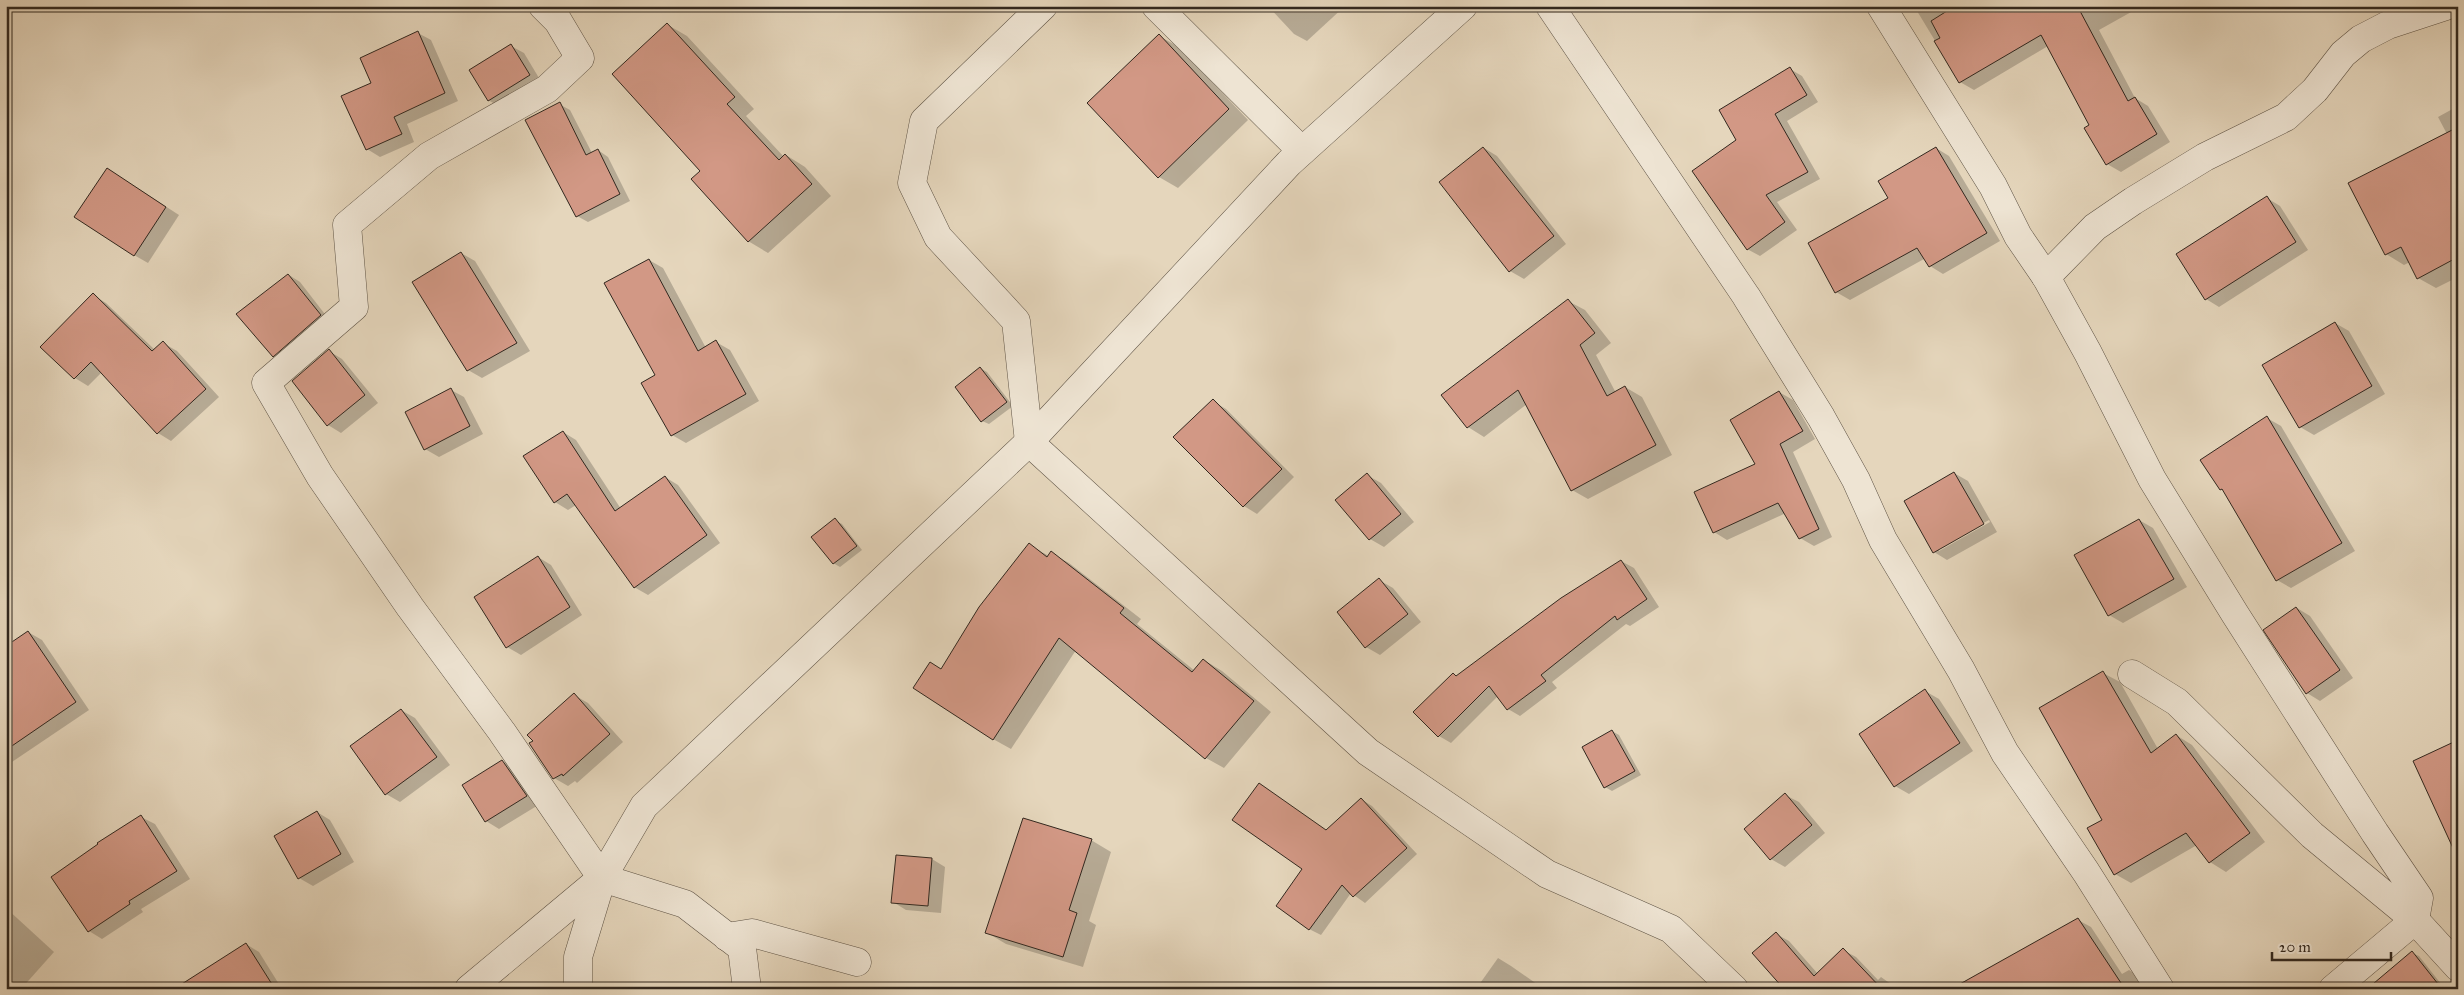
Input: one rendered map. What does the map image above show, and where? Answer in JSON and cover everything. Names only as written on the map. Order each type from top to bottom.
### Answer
[{"type":"street","points":[[543,6],[558,21],[580,58],[547,90],[429,156],[347,224],[354,307],[266,383],[320,476],[410,607],[502,732],[602,878],[685,904],[742,948],[747,989]]},
{"type":"street","points":[[1043,6],[924,121],[912,183],[938,237],[1016,321],[1029,442],[1368,752],[1547,874],[1671,929],[1734,989]]},
{"type":"street","points":[[1156,6],[1302,151]]},
{"type":"street","points":[[578,989],[578,957],[602,878],[644,806],[1029,442],[1302,151],[1463,6]]},
{"type":"street","points":[[1550,6],[1751,304],[1821,417],[1856,480],[1883,540],[1961,670],[2005,752],[2086,872],[2160,989]]},
{"type":"street","points":[[1880,6],[1993,186],[2018,236],[2046,277],[2088,353],[2152,479],[2234,614],[2419,898],[2415,920],[2333,989]]},
{"type":"street","points":[[2046,277],[2094,227],[2205,157],[2286,117],[2315,90],[2343,54],[2361,39],[2388,25],[2446,6]]},
{"type":"street","points":[[2132,674],[2177,702],[2312,835],[2415,920],[2458,967]]},
{"type":"street","points":[[469,989],[602,878]]},
{"type":"street","points":[[727,937],[752,933],[857,962]]},
{"type":"building","points":[[1955,6],[2089,6],[2080,11],[2128,101],[2135,97],[2157,134],[2106,165],[2084,128],[2089,125],[2041,35],[1959,83],[1934,41],[1940,38],[1931,21]]},
{"type":"building","points":[[667,23],[735,97],[727,104],[779,160],[785,154],[812,184],[748,242],[691,179],[700,171],[612,74]]},
{"type":"building","points":[[418,31],[445,93],[394,117],[402,134],[366,150],[341,96],[371,83],[360,58]]},
{"type":"building","points":[[1159,34],[1229,109],[1158,178],[1087,103]]},
{"type":"building","points":[[511,44],[530,75],[488,101],[469,70]]},
{"type":"building","points":[[1790,67],[1807,95],[1775,114],[1808,172],[1766,195],[1785,222],[1747,250],[1692,171],[1736,140],[1719,110]]},
{"type":"building","points":[[560,102],[586,155],[598,149],[620,194],[576,217],[525,120]]},
{"type":"building","points":[[2458,127],[2458,257],[2417,279],[2401,247],[2385,255],[2348,183]]},
{"type":"building","points":[[1483,147],[1554,236],[1509,272],[1439,182]]},
{"type":"building","points":[[1936,147],[1987,233],[1929,267],[1917,248],[1835,293],[1808,243],[1888,198],[1878,181]]},
{"type":"building","points":[[107,168],[166,207],[134,256],[74,217]]},
{"type":"building","points":[[2267,196],[2296,242],[2205,300],[2176,254]]},
{"type":"building","points":[[461,252],[517,343],[467,371],[412,282]]},
{"type":"building","points":[[649,259],[698,351],[716,340],[746,394],[671,436],[641,383],[655,375],[604,283]]},
{"type":"building","points":[[288,274],[321,315],[273,357],[236,314]]},
{"type":"building","points":[[93,293],[152,351],[163,341],[206,389],[157,434],[91,362],[74,379],[40,347]]},
{"type":"building","points":[[1568,299],[1595,333],[1580,345],[1607,396],[1625,386],[1656,445],[1571,491],[1518,390],[1467,428],[1441,395]]},
{"type":"building","points":[[2335,322],[2372,386],[2299,428],[2262,365]]},
{"type":"building","points":[[329,349],[365,395],[327,426],[292,381]]},
{"type":"building","points":[[980,367],[1007,402],[981,422],[955,387]]},
{"type":"building","points":[[451,388],[470,426],[424,450],[405,412]]},
{"type":"building","points":[[1779,391],[1803,431],[1780,444],[1819,529],[1799,539],[1778,503],[1713,533],[1694,492],[1755,464],[1730,420]]},
{"type":"building","points":[[1213,399],[1282,469],[1243,507],[1173,437]]},
{"type":"building","points":[[2267,416],[2342,543],[2276,581],[2222,489],[2220,490],[2200,460]]},
{"type":"building","points":[[563,431],[615,511],[665,476],[707,535],[634,588],[567,494],[554,503],[523,456]]},
{"type":"building","points":[[1954,472],[1984,524],[1933,553],[1904,501]]},
{"type":"building","points":[[1367,473],[1401,514],[1369,540],[1335,500]]},
{"type":"building","points":[[835,518],[857,546],[833,564],[811,537]]},
{"type":"building","points":[[2139,519],[2174,579],[2108,616],[2074,555]]},
{"type":"building","points":[[1029,543],[1047,557],[1051,551],[1124,608],[1120,613],[1192,672],[1203,659],[1254,701],[1205,759],[1059,638],[993,740],[913,688],[930,662],[941,669],[979,607]]},
{"type":"building","points":[[538,556],[570,607],[506,648],[474,597]]},
{"type":"building","points":[[1621,560],[1647,599],[1617,620],[1615,616],[1541,675],[1546,681],[1507,710],[1489,686],[1438,737],[1413,712],[1453,673],[1456,676],[1561,598]]},
{"type":"building","points":[[1379,578],[1408,614],[1365,648],[1337,612]]},
{"type":"building","points":[[2296,607],[2340,670],[2306,694],[2263,630]]},
{"type":"building","points":[[28,631],[76,702],[6,750],[6,646]]},
{"type":"building","points":[[2103,671],[2151,753],[2176,734],[2250,833],[2209,863],[2186,833],[2114,875],[2087,828],[2102,820],[2039,708]]},
{"type":"building","points":[[1925,689],[1960,743],[1894,787],[1859,734]]},
{"type":"building","points":[[574,693],[610,734],[563,776],[562,774],[553,779],[529,743],[533,741],[527,735]]},
{"type":"building","points":[[401,709],[437,757],[385,795],[350,746]]},
{"type":"building","points":[[1612,730],[1635,771],[1604,788],[1582,747]]},
{"type":"building","points":[[2458,740],[2458,859],[2413,761]]},
{"type":"building","points":[[502,760],[527,796],[485,822],[462,785]]},
{"type":"building","points":[[1259,783],[1326,830],[1361,798],[1407,848],[1353,897],[1342,885],[1309,930],[1276,906],[1302,869],[1232,820]]},
{"type":"building","points":[[1785,793],[1812,825],[1770,860],[1744,829]]},
{"type":"building","points":[[317,811],[341,854],[298,879],[274,836]]},
{"type":"building","points":[[141,815],[177,871],[129,901],[130,904],[88,932],[51,877],[97,843]]},
{"type":"building","points":[[1023,818],[1092,839],[1069,910],[1077,913],[1063,957],[985,933]]},
{"type":"building","points":[[896,855],[932,858],[928,906],[891,903]]},
{"type":"building","points":[[2078,918],[2125,989],[1951,989]]},
{"type":"building","points":[[1776,932],[1814,976],[1843,948],[1882,989],[1784,989],[1752,953]]},
{"type":"building","points":[[246,943],[275,989],[174,989]]},
{"type":"building","points":[[2412,951],[2442,989],[2367,989]]}]
